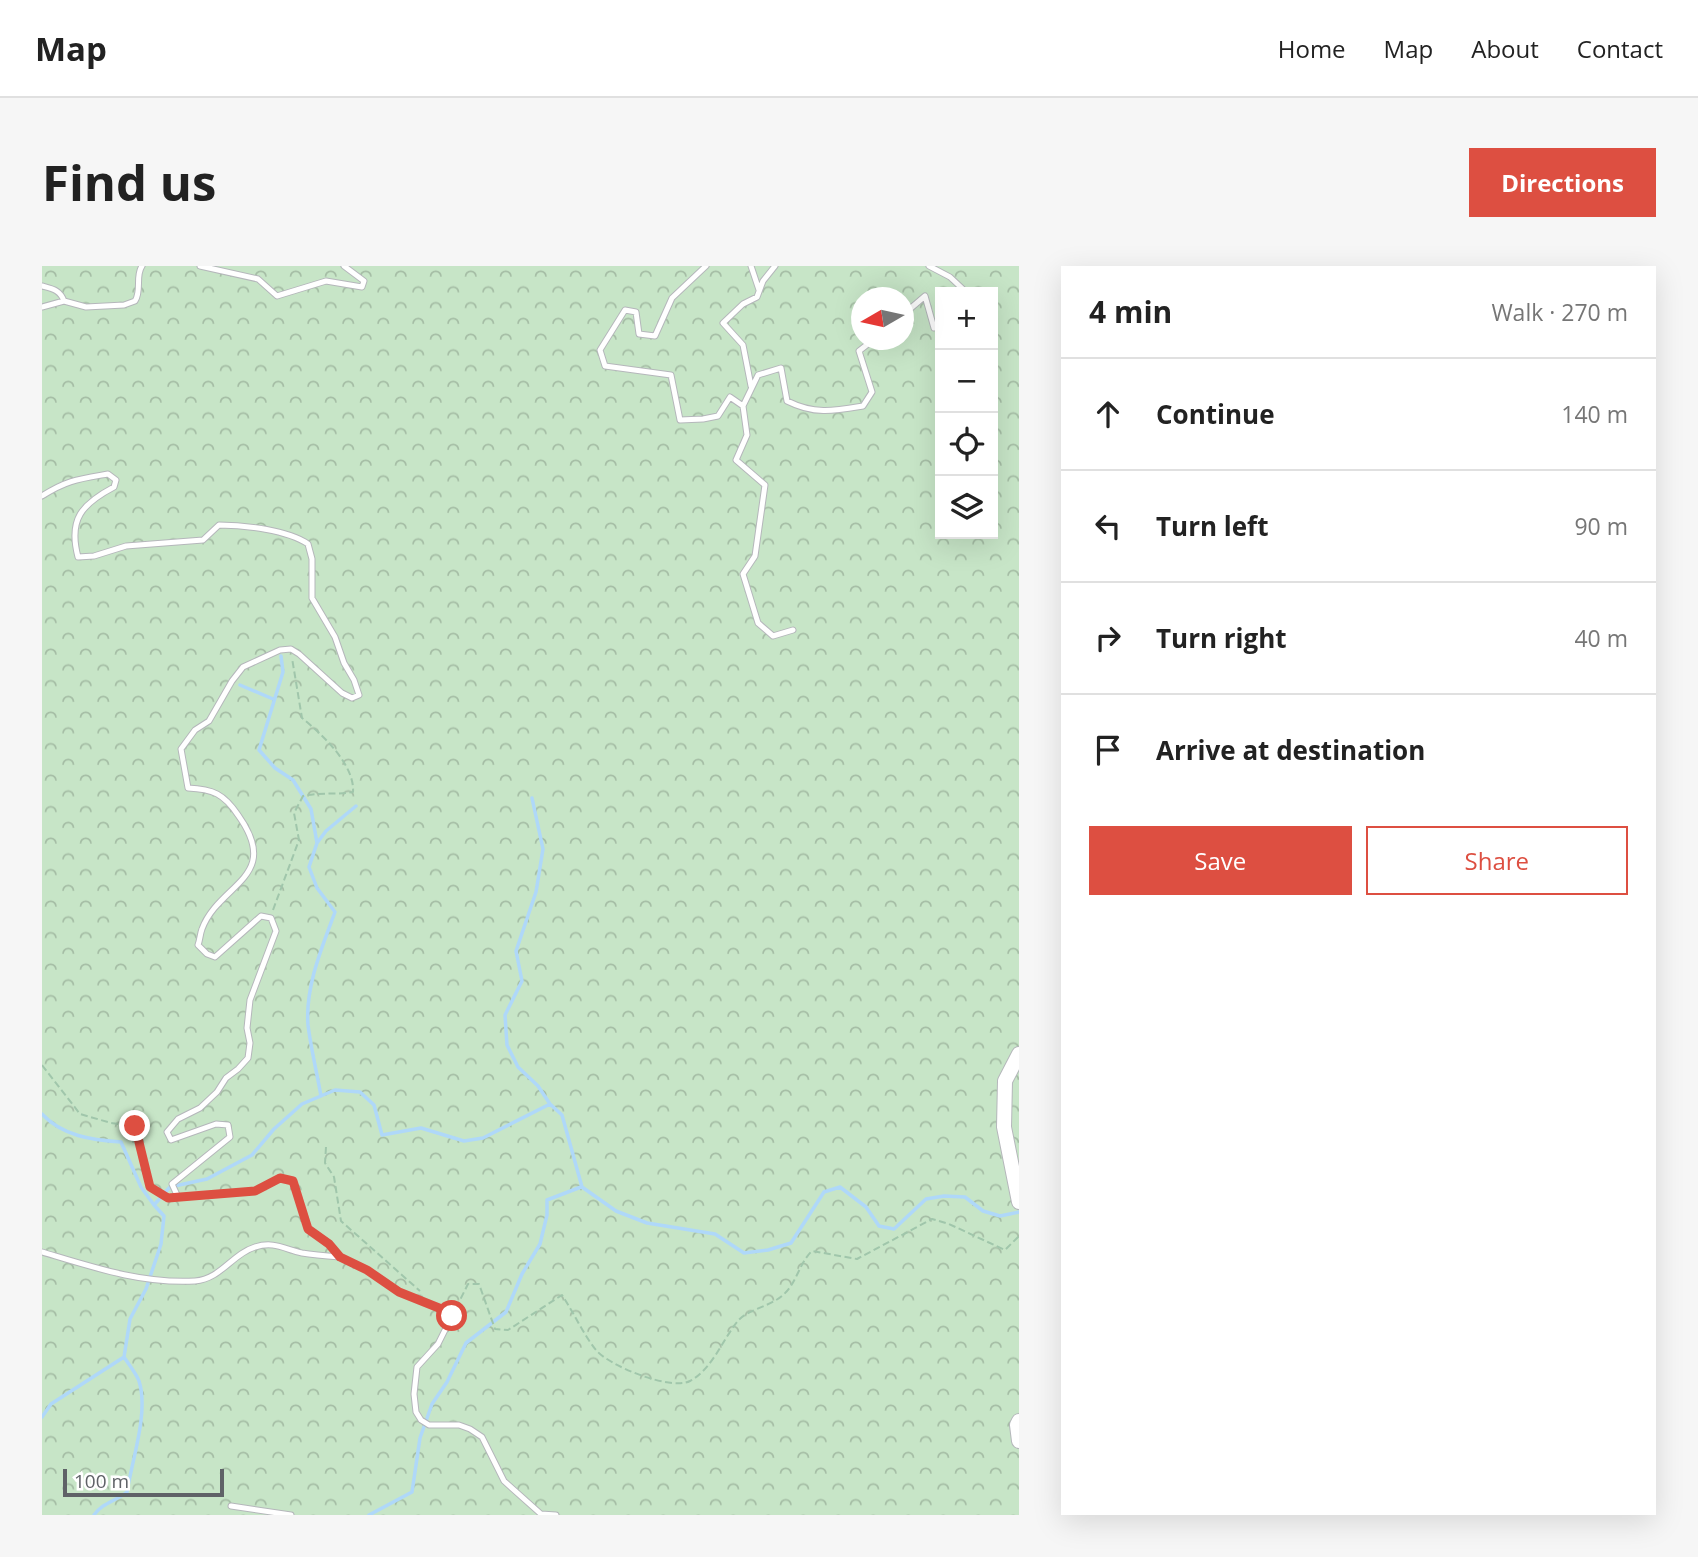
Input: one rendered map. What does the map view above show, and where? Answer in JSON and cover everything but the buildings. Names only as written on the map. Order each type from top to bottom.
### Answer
[{"type":"street","points":[[1019,1054],[1005,1081],[1004,1127],[1019,1202]]},
{"type":"street","points":[[1019,1421],[1019,1441]]},
{"type":"lane","points":[[42,307],[64,301],[86,307],[124,305],[135,301],[139,294],[139,271],[142,266]]},
{"type":"lane","points":[[200,266],[258,279],[277,296],[326,281],[362,287],[364,281],[344,266]]},
{"type":"lane","points":[[706,266],[672,298],[655,336],[639,334],[636,312],[625,310],[600,350],[605,366],[671,376],[680,420],[718,416],[730,397],[743,406]]},
{"type":"lane","points":[[751,266],[759,290]]},
{"type":"lane","points":[[752,388],[743,345],[723,323],[743,304],[757,297],[763,281],[775,266]]},
{"type":"lane","points":[[929,266],[950,277],[961,287]]},
{"type":"lane","points":[[42,286],[62,294],[64,301]]},
{"type":"lane","points":[[914,305],[925,296],[935,327]]},
{"type":"lane","points":[[793,630],[773,636],[758,623],[743,574],[755,556],[765,485],[736,460],[747,435],[743,406],[758,375],[781,368],[788,401],[804,410],[834,411],[863,406],[872,392],[860,350]]},
{"type":"lane","points":[[42,496],[59,484],[85,478],[108,474],[116,480],[114,486],[93,498],[77,517],[74,540],[78,557],[94,556],[126,546],[203,540],[219,525],[297,537],[308,544],[312,559],[312,598],[335,637],[359,695],[352,698],[342,693],[316,668],[290,649],[280,650],[243,667],[209,721],[195,730],[181,749],[188,788],[209,789],[225,799],[250,834],[254,856],[250,871],[202,928],[198,945],[207,954],[215,957],[261,916],[271,918],[276,931],[250,1000],[248,1058],[226,1077],[200,1108],[178,1119],[167,1132],[171,1140],[216,1124],[228,1125],[230,1137],[172,1184],[178,1197],[255,1191],[280,1178],[293,1181],[308,1229],[329,1244],[340,1257]]},
{"type":"lane","points":[[42,1252],[122,1276],[197,1281],[215,1275],[237,1255],[254,1247],[274,1244],[300,1253],[340,1257],[367,1270],[399,1292],[452,1316],[438,1344],[417,1367],[414,1394],[416,1412],[421,1420],[429,1425],[459,1425],[482,1437],[504,1481],[541,1514],[556,1515]]},
{"type":"lane","points":[[232,1506],[291,1515]]},
{"type":"path","points":[[271,918],[299,840],[294,813],[303,796],[320,792],[334,795],[353,793],[354,782],[321,733],[302,718],[290,649]]},
{"type":"path","points":[[42,1065],[80,1114],[111,1124],[135,1126],[150,1187],[168,1198],[178,1197]]},
{"type":"path","points":[[326,1147],[325,1163],[334,1177],[341,1221],[420,1290]]},
{"type":"path","points":[[452,1316],[468,1284],[479,1284],[495,1329],[508,1330],[562,1295],[596,1350],[606,1359],[652,1380],[681,1385],[705,1368],[739,1319],[782,1296],[795,1281],[812,1251],[857,1259],[932,1219],[949,1223],[1005,1250],[1019,1236]]},
{"type":"green space","points":[[42,266],[1019,266],[1019,1515],[42,1515]]},
{"type":"waterway","points":[[281,656],[283,672],[259,750],[275,768],[293,780],[311,809],[317,843],[309,867],[317,888],[335,912],[309,996],[309,1034],[321,1096]]},
{"type":"waterway","points":[[240,685],[273,699]]},
{"type":"waterway","points":[[532,798],[543,849],[536,892],[516,951],[522,981],[505,1015],[507,1045],[518,1067],[538,1086],[550,1104]]},
{"type":"waterway","points":[[317,843],[326,831],[356,806]]},
{"type":"waterway","points":[[42,1114],[68,1132],[121,1142],[141,1187],[154,1205],[170,1187],[207,1179],[252,1155],[274,1129],[302,1104],[335,1090],[360,1092],[374,1105],[382,1135],[421,1128],[464,1141],[483,1138],[550,1104],[562,1115],[582,1187],[616,1211],[647,1223],[715,1234],[744,1253],[791,1243],[824,1192],[840,1187],[866,1207],[879,1226],[894,1229],[926,1199],[944,1196],[965,1197],[983,1211],[1000,1216],[1019,1212]]},
{"type":"waterway","points":[[369,1515],[412,1492],[420,1438],[432,1404],[447,1382],[466,1343],[506,1312],[522,1274],[540,1244],[547,1215],[547,1200],[581,1187]]},
{"type":"waterway","points":[[42,1417],[51,1404],[124,1357],[130,1319],[146,1289],[161,1244],[164,1216],[154,1205]]},
{"type":"waterway","points":[[94,1515],[127,1492],[139,1436],[142,1393],[138,1378],[124,1357]]},
{"type":"route","points":[[135,1126],[150,1187],[168,1198],[255,1191],[280,1178],[293,1181],[308,1229],[329,1244],[340,1257],[367,1270],[399,1292],[452,1316]]}]
